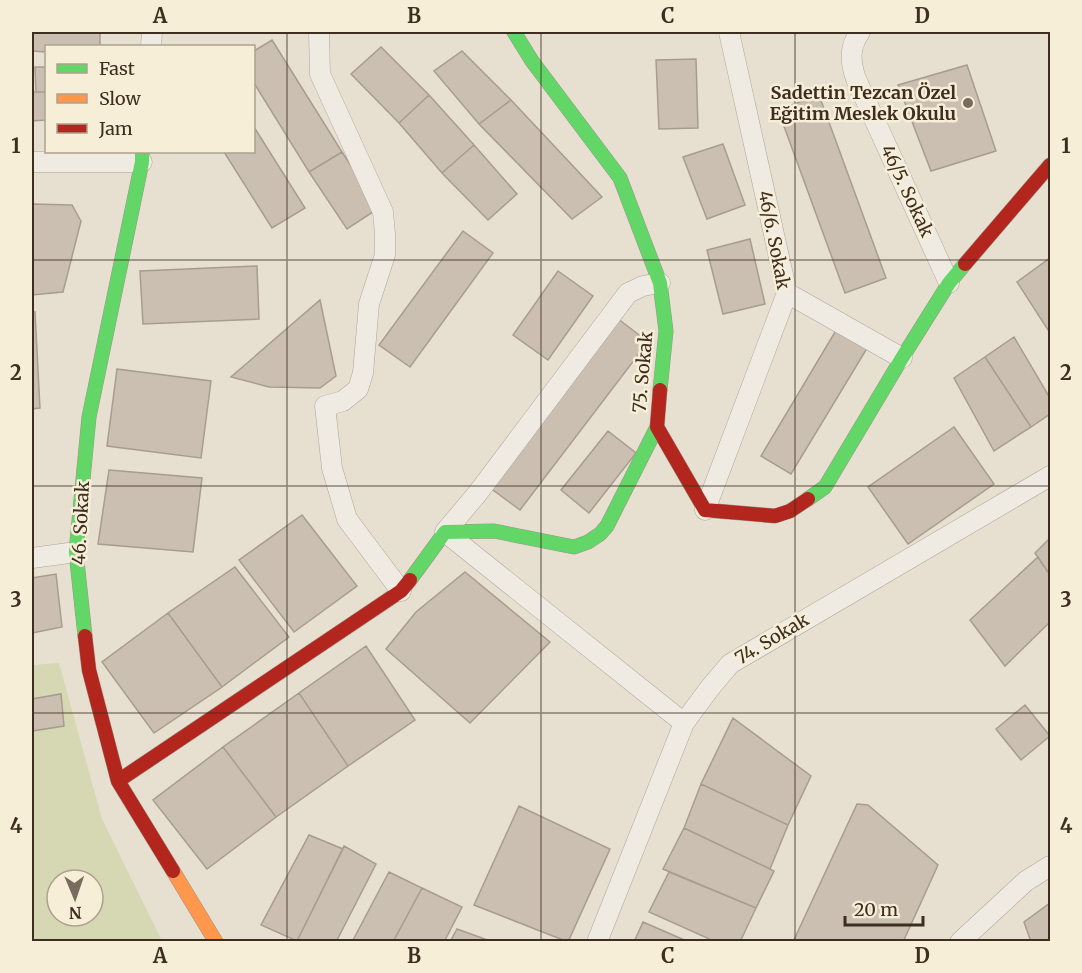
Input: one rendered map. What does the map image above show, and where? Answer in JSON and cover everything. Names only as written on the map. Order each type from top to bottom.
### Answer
[{"type":"street","points":[[319,32],[320,74],[382,213],[385,234],[385,255],[369,304],[363,373],[358,389],[343,401],[325,406],[332,468],[347,519],[401,591]]},
{"type":"street","name":"75. Sokak","points":[[514,32],[532,61],[620,178],[660,283],[666,331],[657,427],[705,510]]},
{"type":"street","name":"46/6. Sokak","points":[[705,510],[787,293],[729,32]]},
{"type":"street","name":"46/5. Sokak","points":[[861,32],[851,52],[856,79],[950,283]]},
{"type":"street","points":[[32,162],[142,157]]},
{"type":"street","name":"46. Sokak","points":[[142,157],[89,417],[76,552],[89,670],[118,781],[216,942]]},
{"type":"street","points":[[705,510],[775,516],[790,511],[825,487],[950,283],[1050,165]]},
{"type":"street","points":[[118,781],[401,591],[628,293],[643,286],[660,283]]},
{"type":"street","points":[[787,293],[902,358]]},
{"type":"street","points":[[446,532],[494,531],[574,547],[585,544],[601,534],[606,526],[657,427]]},
{"type":"street","name":"74. Sokak","points":[[597,942],[684,723],[730,664],[1050,476]]},
{"type":"street","points":[[446,532],[684,723]]},
{"type":"street","points":[[32,558],[76,552]]},
{"type":"street","points":[[960,942],[1026,881],[1050,866]]},
{"type":"green space","points":[[59,663],[102,819],[162,941],[32,942],[32,665]]},
{"type":"building","points":[[32,32],[100,32],[100,45],[45,45],[45,52],[32,51]]},
{"type":"building","points":[[272,40],[342,152],[309,172],[255,85],[255,50]]},
{"type":"building","points":[[381,47],[429,95],[399,123],[351,74]]},
{"type":"building","points":[[462,51],[511,100],[479,124],[434,71]]},
{"type":"building","points":[[696,59],[698,128],[659,129],[656,60]]},
{"type":"building","name":"Sadettin Tezcan Özel Eğitim Meslek Okulu","points":[[967,65],[996,151],[931,171],[898,85]]},
{"type":"building","points":[[35,67],[45,67],[45,92],[36,92]]},
{"type":"building","points":[[32,92],[45,92],[45,120],[32,121]]},
{"type":"building","points":[[429,95],[474,145],[442,173],[399,123]]},
{"type":"building","points":[[819,95],[886,278],[845,293],[778,110]]},
{"type":"building","points":[[511,100],[602,197],[572,219],[479,124]]},
{"type":"building","points":[[255,129],[305,208],[272,228],[225,153],[255,153]]},
{"type":"building","points":[[723,144],[745,205],[707,219],[683,157]]},
{"type":"building","points":[[474,145],[517,194],[488,220],[442,173]]},
{"type":"building","points":[[342,152],[379,208],[347,229],[309,172]]},
{"type":"building","points":[[32,204],[72,205],[81,221],[63,292],[32,295]]},
{"type":"building","points":[[463,231],[493,253],[410,367],[379,345]]},
{"type":"building","points":[[750,239],[765,304],[723,314],[707,250]]},
{"type":"building","points":[[1050,258],[1050,333],[1017,282]]},
{"type":"building","points":[[257,266],[259,319],[143,324],[140,271]]},
{"type":"building","points":[[558,271],[593,296],[548,360],[513,335]]},
{"type":"building","points":[[320,300],[336,376],[320,388],[269,387],[231,377]]},
{"type":"building","points":[[32,312],[35,312],[40,408],[32,409]]},
{"type":"building","points":[[617,318],[648,342],[520,510],[489,487]]},
{"type":"building","points":[[838,327],[869,345],[791,474],[761,456]]},
{"type":"building","points":[[1014,337],[1050,398],[1050,414],[1031,427],[985,357]]},
{"type":"building","points":[[985,357],[1031,427],[994,451],[954,378]]},
{"type":"building","points":[[117,369],[211,381],[201,458],[107,446]]},
{"type":"building","points":[[954,427],[994,484],[908,544],[868,487]]},
{"type":"building","points":[[608,431],[636,453],[589,513],[561,490]]},
{"type":"building","points":[[109,470],[202,478],[193,552],[98,544]]},
{"type":"building","points":[[302,515],[357,586],[294,632],[239,560]]},
{"type":"building","points":[[1050,538],[1050,575],[1035,553]]},
{"type":"building","points":[[1038,557],[1050,575],[1050,622],[1005,666],[970,620]]},
{"type":"building","points":[[235,567],[289,637],[222,687],[168,613]]},
{"type":"building","points":[[465,572],[550,642],[470,723],[386,649],[416,612]]},
{"type":"building","points":[[56,574],[62,627],[32,633],[32,578]]},
{"type":"building","points":[[168,613],[222,687],[154,733],[102,662]]},
{"type":"building","points":[[366,646],[415,720],[348,766],[299,693]]},
{"type":"building","points":[[299,693],[348,766],[276,817],[223,747]]},
{"type":"building","points":[[61,694],[64,726],[32,731],[32,699]]},
{"type":"building","points":[[1025,705],[1050,736],[1021,760],[996,729]]},
{"type":"building","points":[[733,718],[811,776],[788,825],[701,784]]},
{"type":"building","points":[[223,747],[276,817],[207,869],[153,800]]},
{"type":"building","points":[[701,784],[788,825],[770,869],[684,828]]},
{"type":"building","points":[[857,804],[868,805],[938,865],[903,942],[793,942]]},
{"type":"building","points":[[519,806],[610,849],[568,942],[474,905]]},
{"type":"building","points":[[684,828],[774,871],[756,908],[663,869]]},
{"type":"building","points":[[309,835],[343,849],[297,941],[261,925]]},
{"type":"building","points":[[344,846],[376,864],[336,942],[297,941]]},
{"type":"building","points":[[389,872],[422,888],[393,942],[352,942]]},
{"type":"building","points":[[669,872],[756,908],[740,942],[716,942],[649,912]]},
{"type":"building","points":[[422,888],[462,907],[444,942],[393,942]]},
{"type":"building","points":[[1050,903],[1050,942],[1031,942],[1024,922]]},
{"type":"building","points":[[643,922],[689,942],[634,942]]},
{"type":"building","points":[[457,929],[493,942],[450,942]]},
{"type":"traffic: fast","points":[[514,32],[532,61],[620,178],[660,283],[666,331],[660,390]]},
{"type":"traffic: fast","points":[[85,636],[76,552],[89,417],[142,153]]},
{"type":"traffic: fast","points":[[808,499],[825,487],[949,283],[965,264]]},
{"type":"traffic: fast","points":[[410,580],[445,532],[494,531],[574,547],[588,542],[607,526],[657,427]]},
{"type":"traffic: slow","points":[[173,871],[216,942]]},
{"type":"traffic: jam","points":[[965,264],[1050,165]]},
{"type":"traffic: jam","points":[[660,390],[657,427],[705,510],[775,516],[790,511],[808,499]]},
{"type":"traffic: jam","points":[[118,781],[401,591],[410,580]]},
{"type":"traffic: jam","points":[[85,636],[89,670],[118,781],[173,871]]},
{"type":"place","name":"Sadettin Tezcan Özel Eğitim Meslek Okulu","points":[[968,103]]}]
